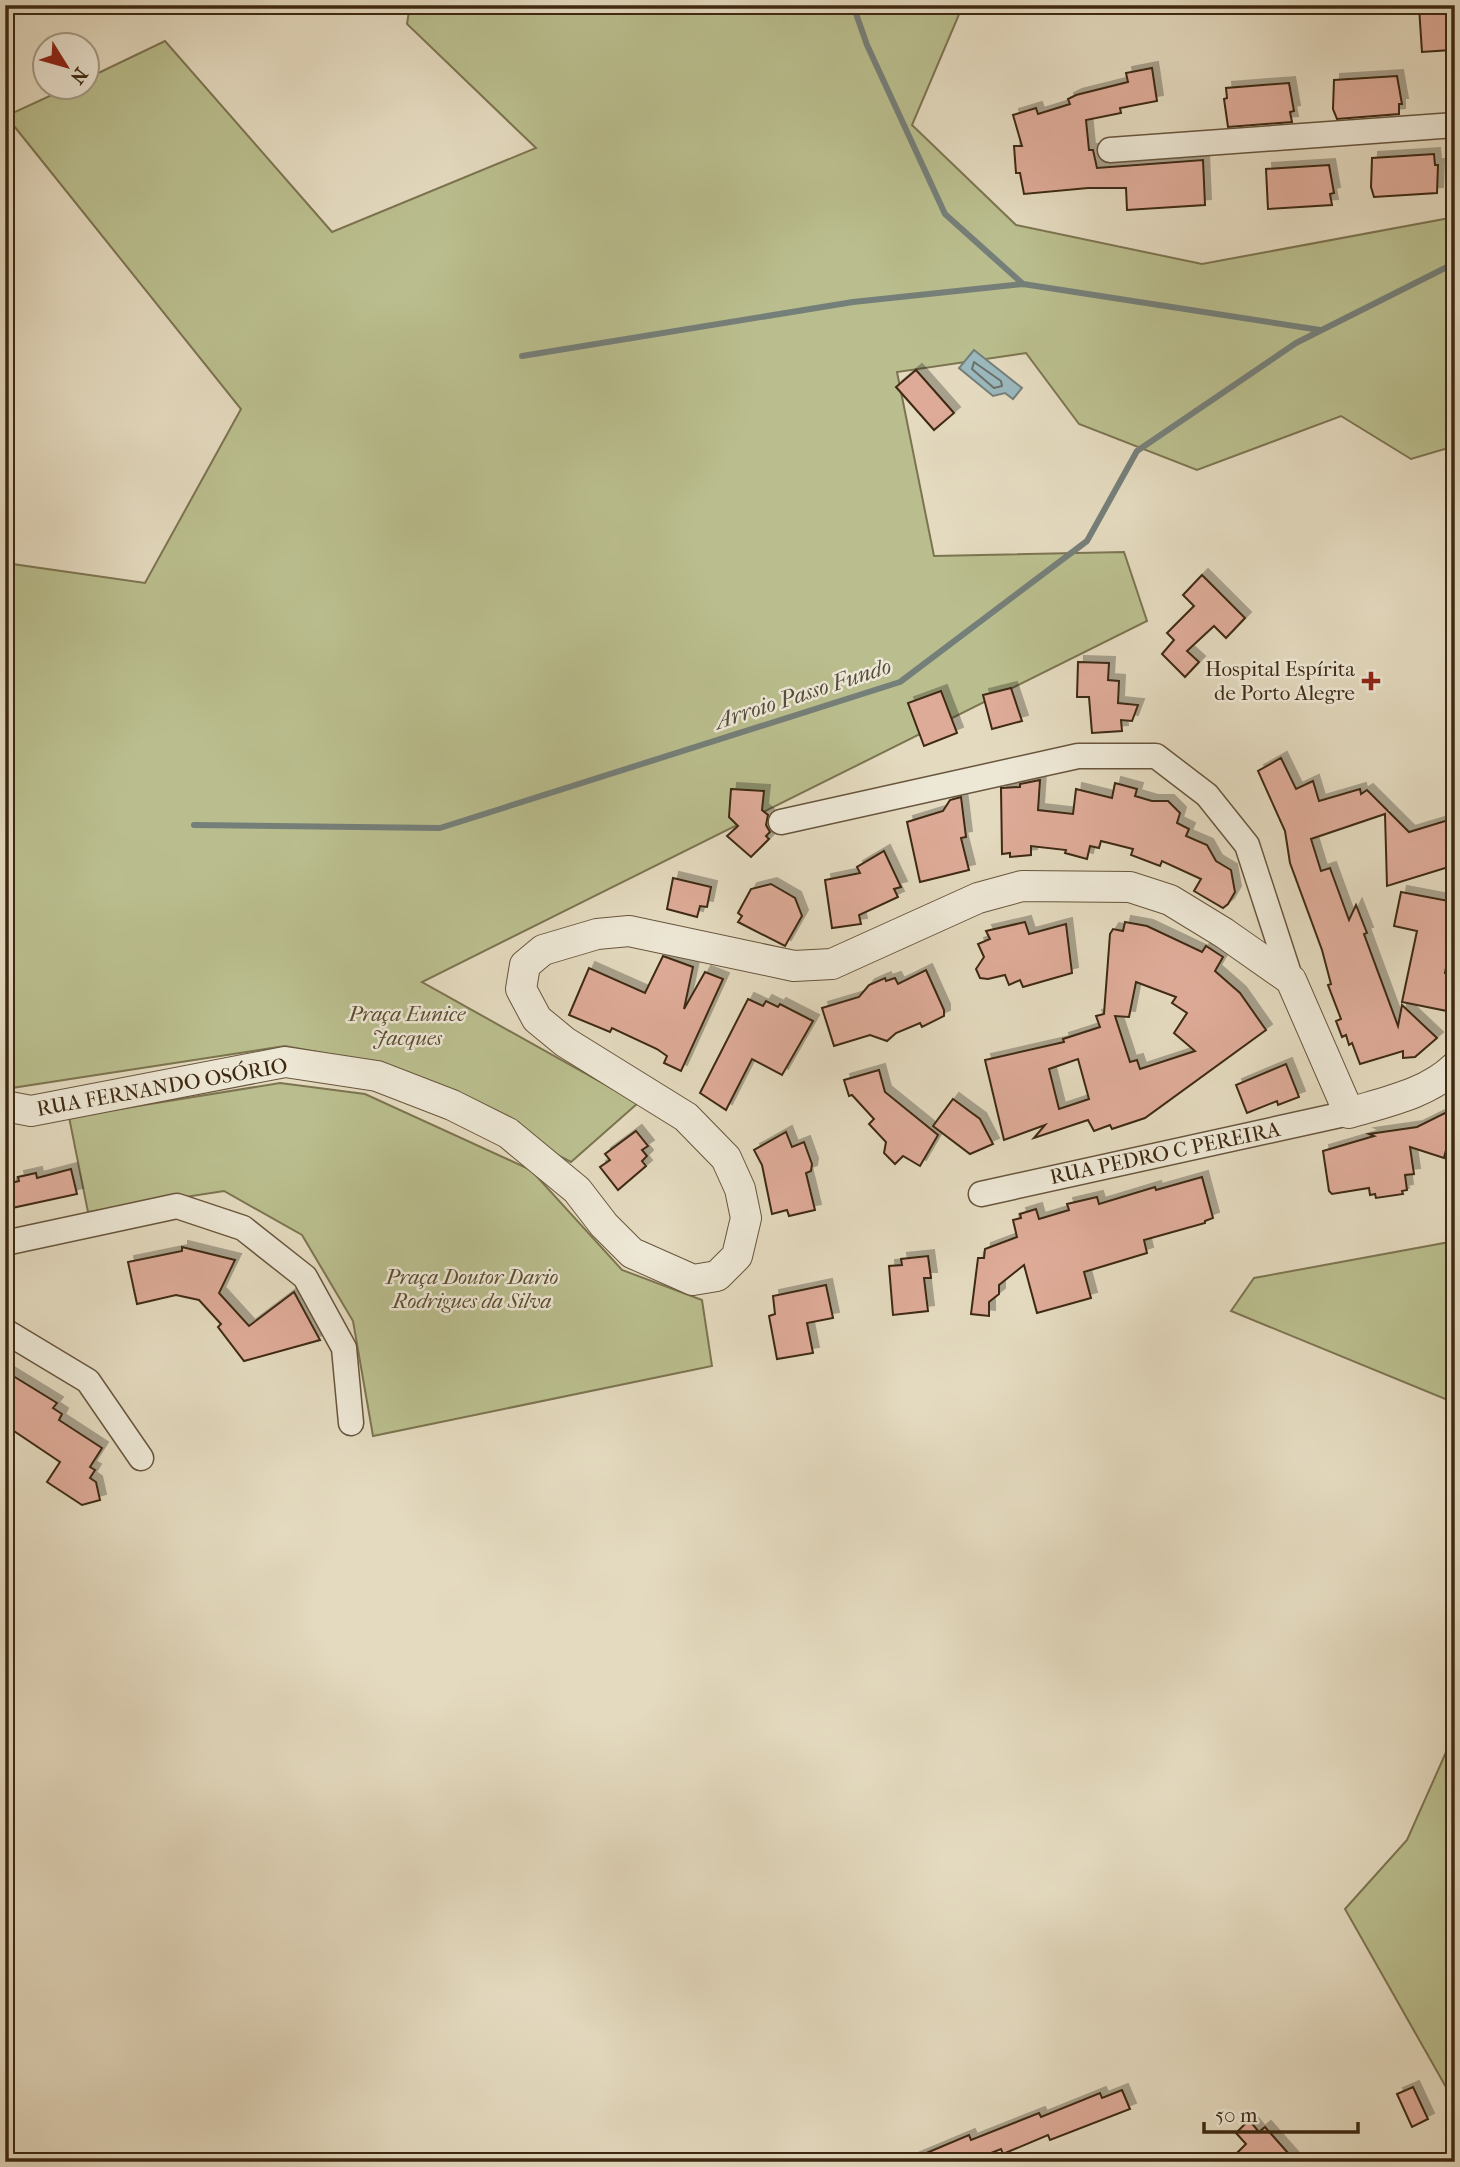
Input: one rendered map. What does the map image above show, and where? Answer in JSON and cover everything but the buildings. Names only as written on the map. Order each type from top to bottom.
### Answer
[{"type":"street","points":[[1110,150],[1455,125]]},
{"type":"street","points":[[781,822],[1078,756],[1156,756],[1207,795],[1247,845],[1291,980],[1349,1113],[1406,1095],[1443,1079],[1455,1068]]},
{"type":"street","name":"RUA FERNANDO OSÓRIO","points":[[5,1106],[31,1111],[285,1062],[377,1076],[452,1105],[508,1132],[577,1190],[604,1226],[632,1253],[692,1280],[717,1276],[737,1256],[746,1218],[740,1189],[726,1158],[686,1117],[565,1042],[537,1019],[521,989],[525,965],[543,950],[597,934],[629,931],[794,966],[832,964],[978,898],[1022,886],[1130,887],[1181,907],[1224,933],[1291,980]]},
{"type":"street","name":"RUA PEDRO C PEREIRA","points":[[981,1194],[1349,1113]]},
{"type":"street","points":[[5,1243],[177,1206],[243,1228],[305,1277],[344,1348],[351,1423]]},
{"type":"street","points":[[5,1331],[88,1381],[141,1458]]},
{"type":"green space","name":"Praça Eunice Jacques","points":[[410,5],[963,5],[912,125],[1016,225],[1202,264],[1455,217],[1455,446],[1411,459],[1341,416],[1197,470],[1079,424],[1026,353],[897,372],[934,556],[1124,552],[1147,621],[422,982],[638,1103],[571,1162],[383,1064],[285,1046],[5,1089],[5,563],[145,583],[241,409],[6,116],[36,102],[102,102],[102,71],[165,41],[332,232],[536,148],[407,24]]},
{"type":"green space","name":"Praça Doutor Dario Rodrigues da Silva","points":[[280,1083],[365,1094],[531,1170],[622,1270],[702,1300],[712,1366],[373,1436],[353,1321],[302,1235],[224,1191],[88,1212],[69,1117]]},
{"type":"green space","points":[[1455,1241],[1455,1403],[1231,1311],[1254,1278]]},
{"type":"green space","points":[[1455,1732],[1455,2103],[1345,1909],[1407,1840]]},
{"type":"water","points":[[974,350],[1022,388],[1013,399],[1005,393],[993,396],[959,368]]},
{"type":"waterway","points":[[853,5],[867,45],[945,214],[1023,284]]},
{"type":"waterway","name":"Arroio Passo Fundo","points":[[194,825],[440,828],[900,682],[1087,541],[1137,451],[1296,343],[1455,263]]},
{"type":"waterway","points":[[522,356],[853,302],[1023,284],[1320,330]]},
{"type":"place","name":"Hospital Espírita de Porto Alegre","points":[[1371,681]]}]
